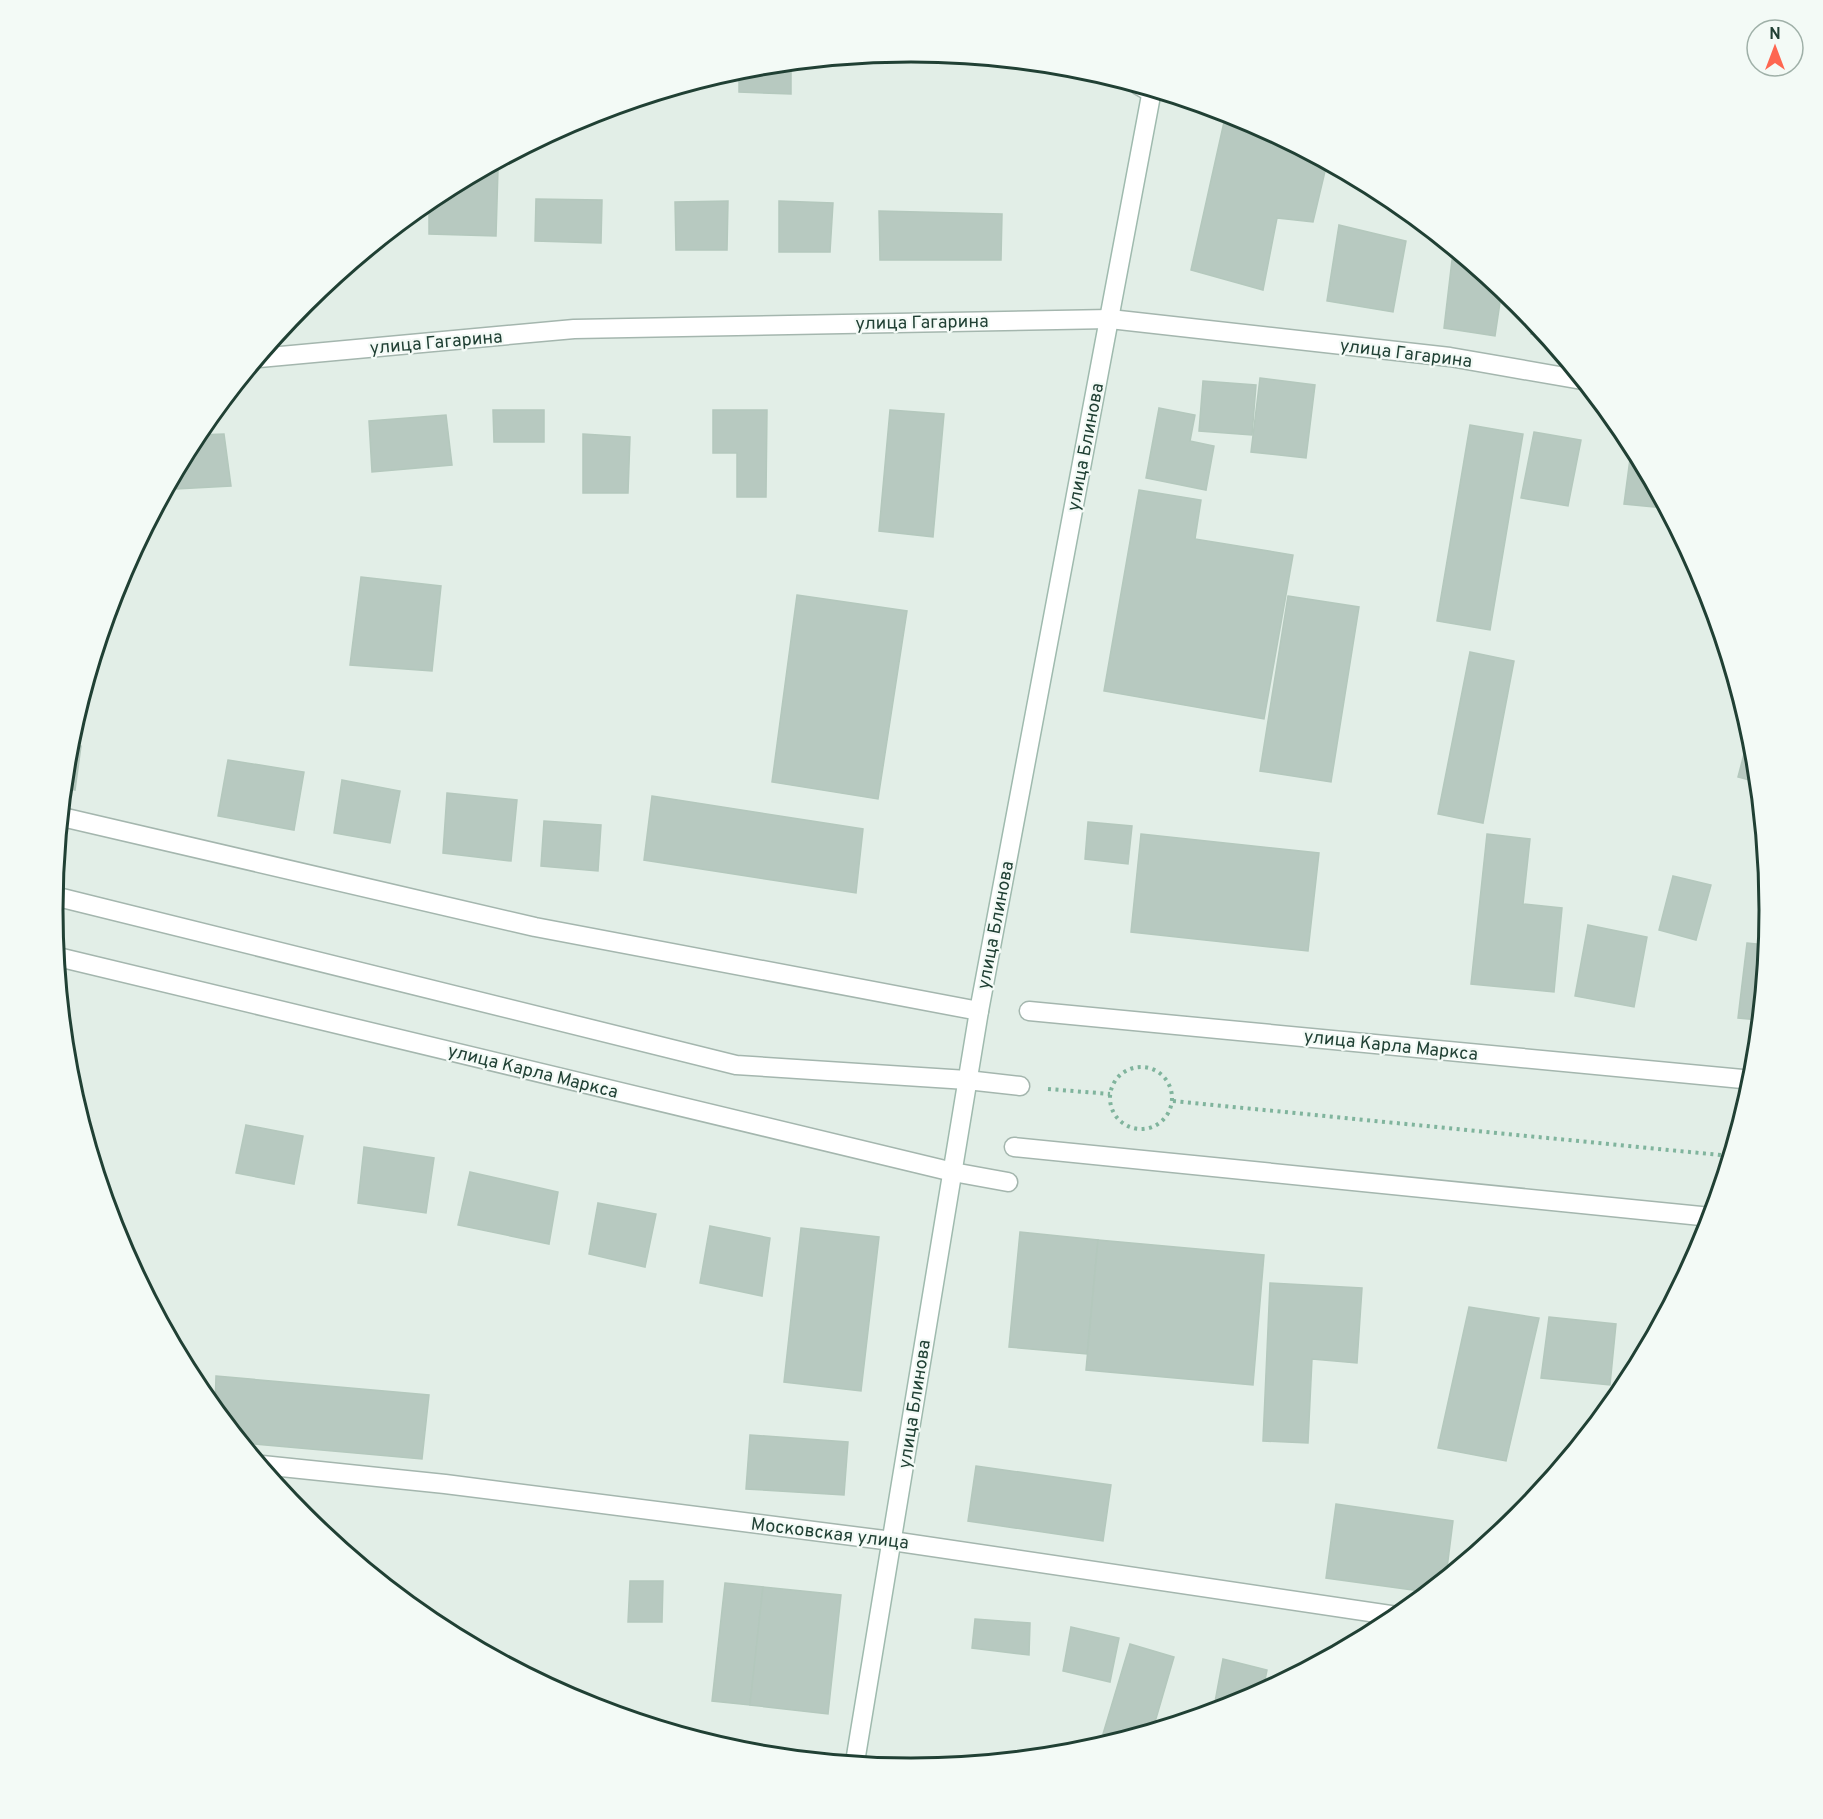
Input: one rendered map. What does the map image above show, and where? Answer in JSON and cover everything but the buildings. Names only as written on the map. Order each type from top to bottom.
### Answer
[{"type":"street","name":"улица Блинова","points":[[856,1756],[979,1011],[1110,319],[1146,95]]},
{"type":"street","name":"улица Гагарина","points":[[268,357],[574,329],[1110,319],[1450,357],[1572,378]]},
{"type":"street","points":[[69,819],[535,927],[979,1011]]},
{"type":"street","points":[[63,898],[736,1065],[967,1080],[1020,1086]]},
{"type":"street","name":"улица Карла Маркса","points":[[65,959],[953,1172],[1008,1182]]},
{"type":"street","name":"улица Карла Маркса","points":[[1029,1011],[1742,1079]]},
{"type":"street","points":[[1014,1147],[1702,1216]]},
{"type":"street","name":"Московская улица","points":[[272,1466],[445,1484],[892,1541],[1384,1614]]},
{"type":"path","points":[[1144,1067],[1166,1078],[1173,1101],[1169,1112],[1161,1122],[1138,1129],[1117,1118],[1110,1094],[1114,1083],[1122,1074],[1132,1068],[1144,1067]]},
{"type":"path","points":[[1020,1086],[1110,1094]]},
{"type":"path","points":[[1173,1101],[1723,1155]]}]
